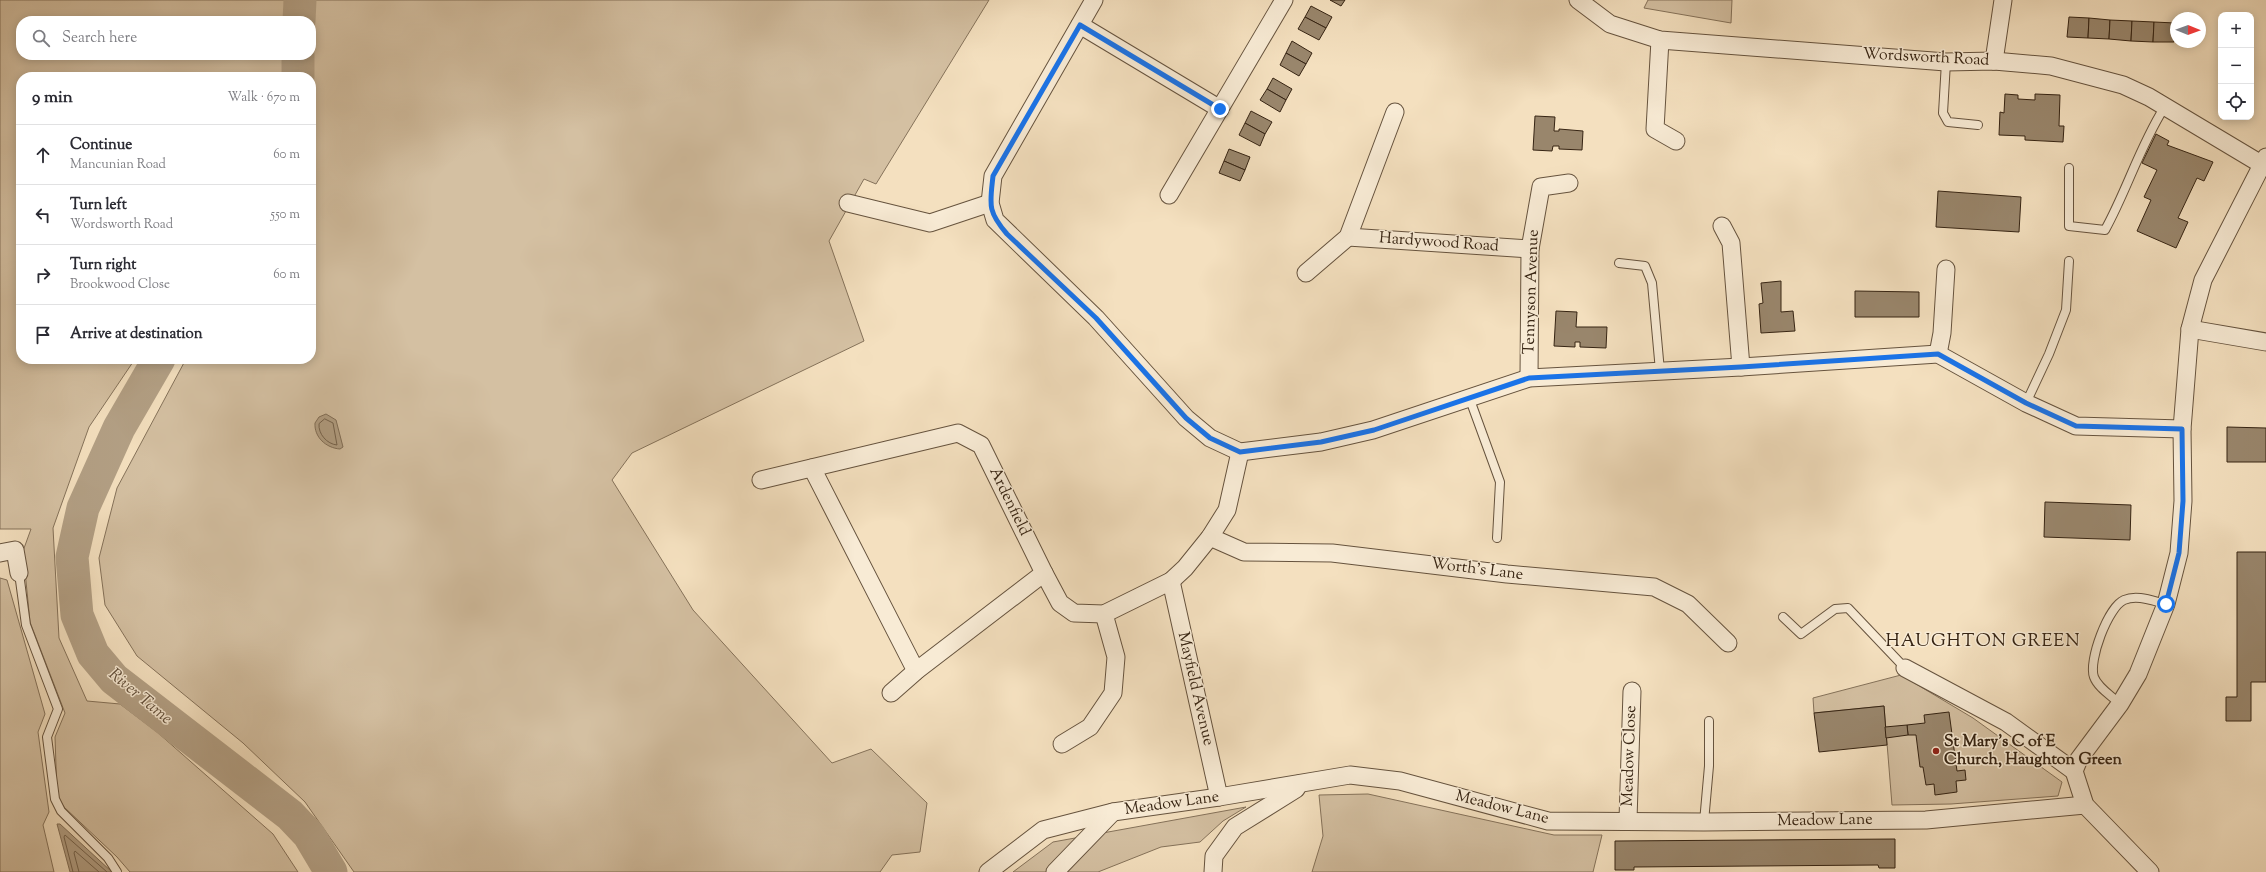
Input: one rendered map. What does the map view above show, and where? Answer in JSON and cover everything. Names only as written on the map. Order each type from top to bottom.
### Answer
[{"type":"street","points":[[1094,0],[993,176],[990,203],[995,220],[1007,234],[1096,318],[1186,418],[1210,438],[1240,452],[1321,442],[1374,430],[1529,378],[1741,367],[1938,354],[2026,403],[2076,426],[2182,429]]},
{"type":"street","points":[[1169,195],[1284,0]]},
{"type":"street","name":"Wordsworth Road","points":[[1578,0],[1610,24],[1660,40],[1946,62],[1994,61],[2051,66],[2123,85],[2149,97],[2164,108],[2264,161]]},
{"type":"street","points":[[1994,61],[2003,0]]},
{"type":"street","points":[[1080,25],[1220,109]]},
{"type":"street","points":[[1660,40],[1655,129],[1676,141]]},
{"type":"street","points":[[1306,273],[1348,237],[1395,112]]},
{"type":"street","points":[[2074,771],[2079,759],[2120,704],[2138,674],[2166,604],[2179,546],[2183,501],[2182,429],[2190,329],[2203,280],[2264,161]]},
{"type":"street","name":"Tennyson Avenue","points":[[1529,378],[1530,249],[1541,187],[1569,183]]},
{"type":"street","points":[[848,203],[930,223],[990,203]]},
{"type":"street","points":[[1722,226],[1731,243],[1741,367]]},
{"type":"street","name":"Hardywood Road","points":[[1348,237],[1530,249]]},
{"type":"street","points":[[1938,354],[1942,334],[1946,269]]},
{"type":"street","points":[[2190,329],[2266,342]]},
{"type":"street","name":"Ardenfield","points":[[761,480],[958,433],[981,445],[1060,603],[1074,613],[1104,614]]},
{"type":"street","points":[[1062,744],[1090,727],[1112,693],[1116,657],[1104,614],[1171,581],[1185,568],[1210,537],[1227,510],[1240,452]]},
{"type":"street","points":[[812,468],[916,671]]},
{"type":"street","name":"Worth's Lane","points":[[1210,537],[1244,552],[1332,553],[1507,574],[1654,587],[1688,604],[1728,643]]},
{"type":"street","points":[[0,553],[15,550],[19,573]]},
{"type":"street","points":[[891,694],[916,671],[1044,573]]},
{"type":"street","name":"Mayfield Avenue","points":[[1171,581],[1219,797]]},
{"type":"street","points":[[1905,668],[2006,722],[2074,771],[2085,805],[2150,872]]},
{"type":"street","name":"Meadow Close","points":[[1628,820],[1632,691]]},
{"type":"street","name":"Meadow Lane","points":[[988,872],[1043,830],[1113,812],[1219,797],[1300,782],[1350,775],[1400,782],[1548,821],[1628,820],[1704,822],[1926,820],[2085,805]]},
{"type":"street","points":[[1213,872],[1214,856],[1235,827],[1296,789],[1300,782]]},
{"type":"street","points":[[1055,872],[1113,812]]},
{"type":"lane","points":[[1946,62],[1943,113],[1948,122],[1978,125]]},
{"type":"lane","points":[[2069,168],[2069,226],[2105,230],[2120,203],[2152,126],[2164,108]]},
{"type":"lane","points":[[2026,403],[2049,354],[2066,310],[2069,261]]},
{"type":"lane","points":[[1620,263],[1645,266],[1652,283],[1660,371]]},
{"type":"lane","points":[[1469,397],[1500,482],[1497,538]]},
{"type":"lane","points":[[19,573],[26,625],[58,709],[48,737],[55,799],[61,811],[108,858],[117,872]]},
{"type":"lane","points":[[2120,704],[2098,685],[2092,669],[2094,654],[2114,608],[2124,600],[2134,597],[2166,604]]},
{"type":"lane","points":[[1783,617],[1801,634],[1835,609],[1848,608],[1905,668]]},
{"type":"lane","points":[[1704,822],[1709,766],[1709,721]]},
{"type":"shaded area","points":[[0,0],[989,0],[876,184],[864,179],[829,241],[864,341],[632,453],[612,480],[693,610],[832,763],[871,749],[927,803],[920,852],[892,855],[880,872],[354,872],[305,802],[243,743],[137,656],[105,605],[99,558],[117,488],[183,364],[316,364],[316,72],[16,72],[16,364],[132,364],[89,427],[53,528],[59,638],[87,701],[120,704],[157,732],[273,834],[298,872],[130,872],[117,857],[64,807],[57,795],[55,737],[65,713],[30,622],[23,551],[31,529],[0,529]]},
{"type":"shaded area","points":[[1648,0],[1732,0],[1731,23],[1644,8]]},
{"type":"shaded area","points":[[0,578],[7,580],[45,714],[38,732],[49,812],[43,825],[54,872],[0,872]]},
{"type":"shaded area","points":[[1901,675],[1973,718],[2062,782],[2058,796],[1951,804],[1892,805],[1884,706],[1814,713],[1813,698]]},
{"type":"shaded area","points":[[1368,794],[1554,835],[1602,835],[1593,872],[1312,872],[1323,836],[1319,795]]},
{"type":"shaded area","points":[[1246,807],[1223,821],[1200,842],[1161,847],[1098,872],[1013,872],[1053,842]]},
{"type":"water","points":[[326,414],[336,420],[343,447],[340,449],[330,446],[322,441],[315,428],[315,423],[319,417]]},
{"type":"water","points":[[57,824],[60,824],[112,872],[70,872]]},
{"type":"building","points":[[1330,0],[1345,0],[1341,6]]},
{"type":"building","points":[[1311,6],[1332,17],[1326,28],[1305,17]]},
{"type":"building","points":[[1305,17],[1326,28],[1319,40],[1298,29]]},
{"type":"building","points":[[2069,17],[2089,18],[2088,38],[2067,37]]},
{"type":"building","points":[[2089,18],[2110,20],[2109,39],[2088,38]]},
{"type":"building","points":[[2110,20],[2132,21],[2131,41],[2109,39]]},
{"type":"building","points":[[2132,21],[2154,22],[2153,42],[2131,41]]},
{"type":"building","points":[[2154,22],[2170,23],[2170,42],[2153,42]]},
{"type":"building","points":[[1292,41],[1312,53],[1306,64],[1286,53]]},
{"type":"building","points":[[1286,53],[1306,64],[1299,76],[1280,65]]},
{"type":"building","points":[[1273,78],[1292,89],[1286,100],[1267,89]]},
{"type":"building","points":[[1267,89],[1286,100],[1280,112],[1260,100]]},
{"type":"building","points":[[2005,94],[2018,95],[2018,99],[2035,100],[2035,94],[2060,95],[2059,126],[2064,126],[2063,142],[2025,140],[2025,136],[1999,135],[2000,112],[2004,113]]},
{"type":"building","points":[[1251,111],[1272,122],[1265,134],[1245,123]]},
{"type":"building","points":[[1535,116],[1555,117],[1554,131],[1559,131],[1559,129],[1583,131],[1582,150],[1559,149],[1559,146],[1553,146],[1552,151],[1533,150]]},
{"type":"building","points":[[1245,123],[1265,134],[1260,146],[1239,135]]},
{"type":"building","points":[[2156,134],[2169,141],[2167,145],[2213,162],[2204,181],[2197,178],[2178,218],[2188,222],[2176,248],[2137,231],[2151,200],[2144,197],[2157,170],[2142,163]]},
{"type":"building","points":[[1229,149],[1250,157],[1245,170],[1224,161]]},
{"type":"building","points":[[1224,161],[1245,170],[1240,181],[1219,173]]},
{"type":"building","points":[[1938,191],[2021,197],[2019,232],[1936,227]]},
{"type":"building","points":[[1781,281],[1781,312],[1793,311],[1795,331],[1761,333],[1759,304],[1763,303],[1761,283]]},
{"type":"building","points":[[1855,291],[1919,292],[1919,317],[1855,317]]},
{"type":"building","points":[[1556,311],[1577,312],[1576,327],[1607,327],[1606,348],[1580,347],[1580,342],[1575,342],[1575,347],[1554,346]]},
{"type":"building","points":[[2227,427],[2266,428],[2266,462],[2227,462]]},
{"type":"building","points":[[2045,502],[2131,505],[2130,540],[2044,537]]},
{"type":"building","points":[[2237,552],[2266,552],[2266,682],[2251,682],[2251,721],[2226,721],[2226,697],[2237,697]]},
{"type":"building","points":[[1884,706],[1887,745],[1819,752],[1814,713]]},
{"type":"building","name":"St Mary's C of E Church, Haughton Green","points":[[1949,712],[1957,771],[1965,770],[1966,780],[1956,781],[1957,792],[1935,795],[1934,784],[1926,785],[1923,767],[1920,767],[1916,735],[1908,735],[1907,725],[1925,723],[1924,715]]},
{"type":"building","points":[[1907,725],[1908,735],[1886,738],[1885,727]]},
{"type":"building","points":[[1895,839],[1895,868],[1879,868],[1878,865],[1634,867],[1634,870],[1615,870],[1615,841]]},
{"type":"waterway","name":"River Tame","points":[[299,16],[300,0]]},
{"type":"waterway","name":"River Tame","points":[[298,60],[298,72]]},
{"type":"waterway","name":"River Tame","points":[[156,364],[119,428],[83,508],[72,557],[77,615],[93,654],[114,679],[290,815],[309,835],[331,872]]},
{"type":"place","name":"St Mary's C of E Church, Haughton Green","points":[[1936,751]]},
{"type":"district","name":"HAUGHTON GREEN","points":[[1983,642]]},
{"type":"route","points":[[1220,109],[1080,25],[993,176],[990,203],[995,220],[1007,234],[1096,318],[1186,418],[1210,438],[1240,452],[1321,442],[1374,430],[1529,378],[1741,367],[1938,354],[2026,403],[2076,426],[2182,429],[2183,501],[2179,553],[2166,604]]}]
